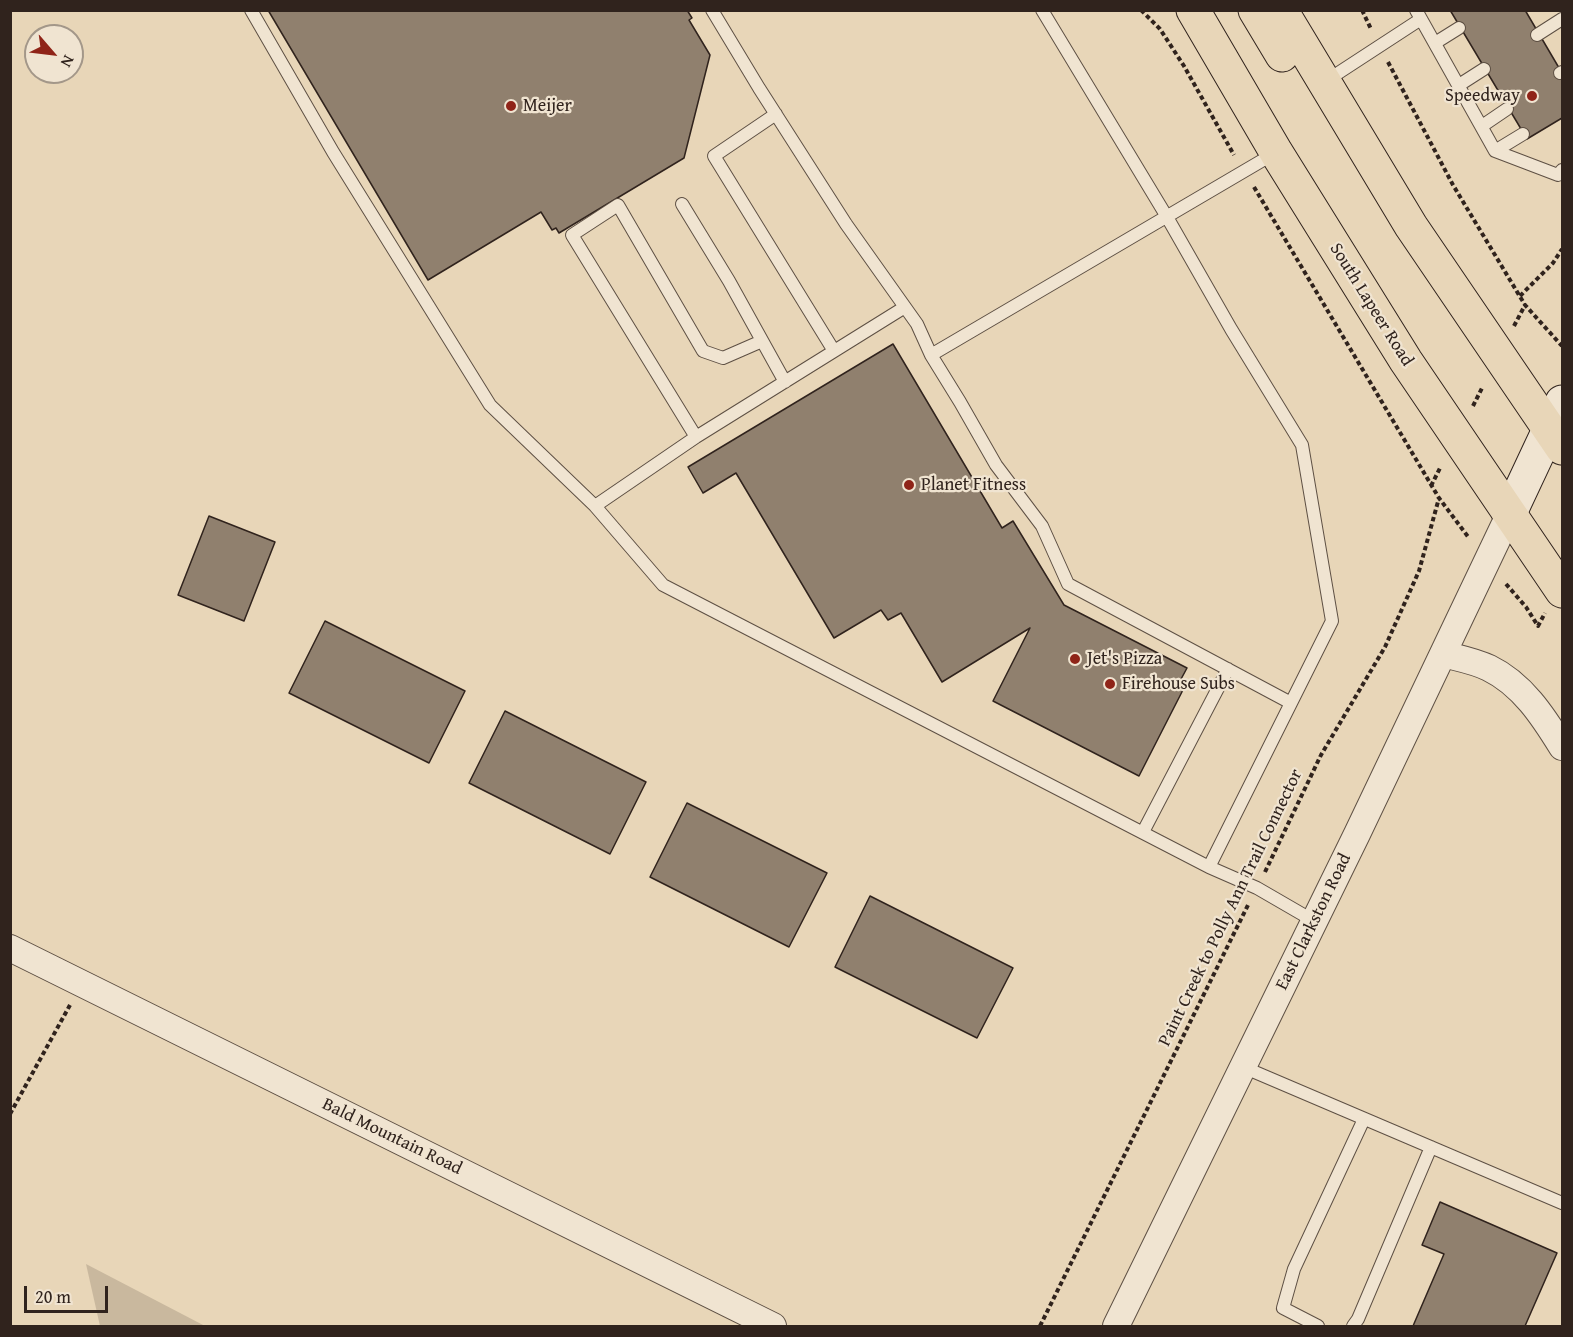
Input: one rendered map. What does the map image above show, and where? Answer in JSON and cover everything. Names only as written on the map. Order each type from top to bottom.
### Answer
[{"type":"main road","name":"South Lapeer Road","points":[[1193,10],[1276,152],[1406,361],[1560,588]]},
{"type":"main road","points":[[1255,10],[1288,66],[1330,91]]},
{"type":"main road","points":[[1281,10],[1411,226],[1558,427],[1509,515]]},
{"type":"street","name":"East Clarkston Road","points":[[1116,1326],[1509,515]]},
{"type":"street","points":[[1443,654],[1489,668],[1523,693],[1545,719],[1563,747]]},
{"type":"street","name":"Bald Mountain Road","points":[[10,948],[773,1326]]},
{"type":"lane","points":[[251,10],[333,152],[490,405],[595,506],[663,585],[1209,867],[1257,888],[1314,921]]},
{"type":"lane","points":[[712,10],[846,224],[917,324],[931,355],[996,465],[1042,526],[1068,584],[1291,703]]},
{"type":"lane","points":[[1042,10],[1302,445],[1332,621],[1209,867]]},
{"type":"lane","points":[[1537,35],[1563,17],[1559,10]]},
{"type":"lane","points":[[1330,91],[1379,45],[1418,15],[1495,151],[1557,175],[1563,170]]},
{"type":"lane","points":[[1435,44],[1459,28]]},
{"type":"lane","points":[[1459,85],[1484,69]]},
{"type":"lane","points":[[1482,126],[1507,109]]},
{"type":"lane","points":[[776,114],[714,156],[834,351]]},
{"type":"lane","points":[[1495,151],[1523,134]]},
{"type":"lane","points":[[931,355],[1276,152]]},
{"type":"lane","points":[[682,204],[729,280],[785,382]]},
{"type":"lane","points":[[696,438],[572,235],[618,205],[703,351],[723,358],[762,341]]},
{"type":"lane","points":[[595,506],[696,438],[905,307]]},
{"type":"lane","points":[[1143,832],[1228,669]]},
{"type":"lane","points":[[1243,1067],[1563,1203]]},
{"type":"lane","points":[[1318,1326],[1283,1308],[1294,1269],[1364,1119]]},
{"type":"lane","points":[[1353,1326],[1359,1319],[1431,1148]]},
{"type":"path","points":[[1141,10],[1160,29],[1184,66],[1244,172],[1439,498],[1487,562],[1526,607],[1538,626],[1560,588]]},
{"type":"path","points":[[1362,10],[1437,156],[1525,304]]},
{"type":"path","points":[[1520,296],[1553,263],[1563,249]]},
{"type":"path","name":"Paint Creek to Polly Ann Trail Connector","points":[[1040,1326],[1321,755],[1385,646],[1419,571],[1439,498]]},
{"type":"path","points":[[10,1114],[82,983]]},
{"type":"shaded area","points":[[86,1264],[205,1326],[100,1326]]},
{"type":"building","name":"Meijer","points":[[268,10],[687,10],[692,18],[689,20],[710,55],[684,158],[559,233],[556,228],[552,230],[541,212],[428,280]]},
{"type":"building","name":"Speedway","points":[[1450,10],[1525,10],[1562,73],[1562,118],[1527,139]]},
{"type":"building","points":[[893,344],[1002,528],[1013,521],[1064,605],[1187,668],[1180,681],[1186,684],[1139,776],[993,701],[1030,628],[942,682],[901,613],[888,620],[881,610],[834,638],[736,473],[703,493],[688,467]]},
{"type":"building","points":[[209,516],[275,542],[244,621],[178,595]]},
{"type":"building","points":[[325,621],[465,691],[429,763],[289,693]]},
{"type":"building","points":[[505,711],[646,782],[610,854],[469,783]]},
{"type":"building","points":[[687,803],[827,873],[789,947],[650,877]]},
{"type":"building","points":[[870,896],[1013,968],[977,1038],[835,967]]},
{"type":"building","points":[[1440,1202],[1557,1253],[1525,1326],[1413,1326],[1444,1254],[1422,1245]]},
{"type":"place","name":"Speedway","points":[[1532,96]]},
{"type":"place","name":"Meijer","points":[[511,106]]},
{"type":"place","name":"Planet Fitness","points":[[909,485]]},
{"type":"place","name":"Jet's Pizza","points":[[1075,659]]},
{"type":"place","name":"Firehouse Subs","points":[[1110,684]]}]
